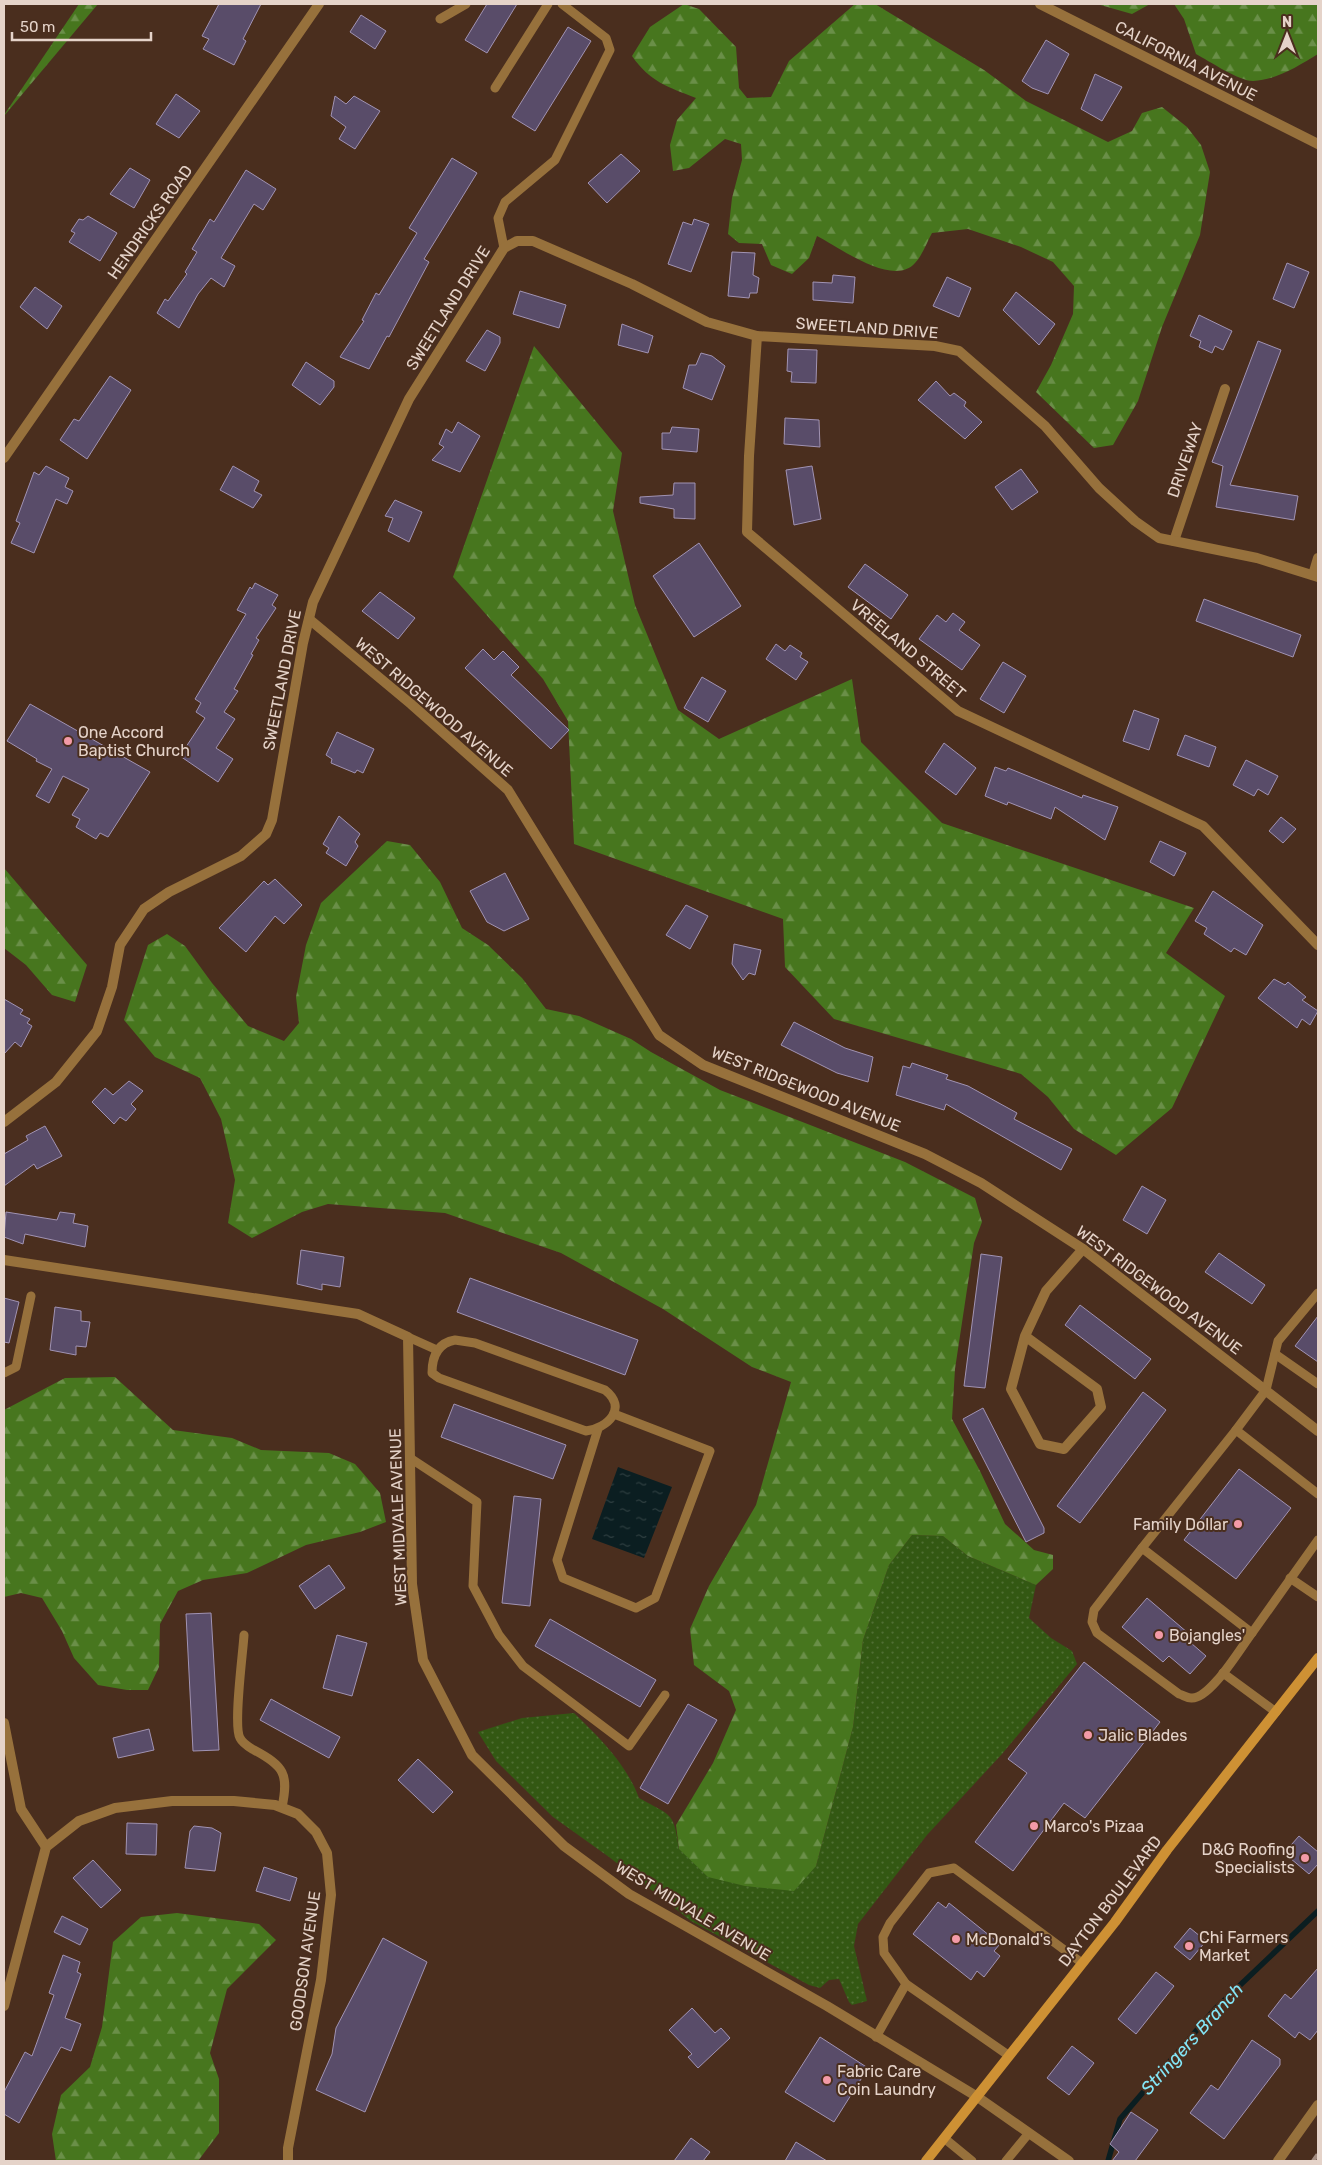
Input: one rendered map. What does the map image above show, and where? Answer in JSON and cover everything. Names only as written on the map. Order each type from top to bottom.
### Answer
[{"type":"main road","name":"DAYTON BOULEVARD","points":[[926,2161],[1008,2055],[1082,1964],[1318,1658]]},
{"type":"street","name":"HENDRICKS ROAD","points":[[4,458],[319,4]]},
{"type":"street","name":"CALIFORNIA AVENUE","points":[[1040,4],[1318,144]]},
{"type":"street","name":"SWEETLAND DRIVE","points":[[4,1122],[56,1082],[97,1031],[112,987],[120,945],[144,909],[177,888],[241,856],[266,834],[272,820],[312,602],[409,399],[504,248],[517,241],[533,241],[632,284],[707,322],[757,336],[935,346],[959,352],[1045,426],[1099,488],[1135,522],[1158,538],[1257,558],[1315,576]]},
{"type":"street","name":"VREELAND STREET","points":[[757,336],[748,456],[748,532],[958,711],[1202,826],[1318,946]]},
{"type":"street","name":"DRIVEWAY","points":[[1174,541],[1225,390]]},
{"type":"street","points":[[1315,576],[1318,558]]},
{"type":"street","name":"WEST RIDGEWOOD AVENUE","points":[[309,620],[411,704],[508,790],[659,1035],[703,1065],[925,1154],[981,1183],[1083,1249],[1318,1431]]},
{"type":"street","points":[[1025,1336],[1097,1390],[1101,1407],[1064,1449],[1040,1444],[1011,1388],[1025,1336],[1046,1290],[1083,1249]]},
{"type":"street","points":[[4,1260],[348,1312],[358,1314],[408,1337]]},
{"type":"street","name":"WEST MIDVALE AVENUE","points":[[408,1337],[412,1584],[423,1660],[472,1755],[564,1846],[629,1894],[976,2096],[1069,2161]]},
{"type":"street","points":[[4,1723],[21,1809],[46,1847],[4,2006]]},
{"type":"street","name":"GOODSON AVENUE","points":[[46,1847],[79,1821],[115,1808],[181,1801],[234,1801],[276,1805],[298,1814],[316,1832],[326,1853],[331,1896],[321,1980],[288,2148],[288,2161]]},
{"type":"street","points":[[1278,2161],[1318,2105]]},
{"type":"lane","points":[[440,20],[466,4]]},
{"type":"lane","points":[[495,88],[548,4]]},
{"type":"lane","points":[[504,248],[498,218],[505,202],[555,160],[610,50],[606,38],[562,4]]},
{"type":"lane","points":[[1318,1293],[1278,1341],[1266,1390],[1094,1610],[1092,1622],[1097,1633],[1179,1694],[1191,1698],[1202,1695],[1223,1673],[1318,1540]]},
{"type":"lane","points":[[4,1372],[16,1367],[31,1296]]},
{"type":"lane","points":[[408,1337],[437,1350]]},
{"type":"lane","points":[[455,1340],[475,1343],[606,1390],[613,1396],[615,1403],[614,1414],[608,1422],[598,1429],[586,1430],[439,1378],[432,1373],[432,1364],[441,1345],[455,1340]]},
{"type":"lane","points":[[1275,1354],[1318,1384]]},
{"type":"lane","points":[[598,1429],[558,1560],[563,1578],[636,1608],[654,1598],[710,1451],[614,1414]]},
{"type":"lane","points":[[1236,1430],[1318,1494]]},
{"type":"lane","points":[[410,1458],[477,1502],[473,1586],[499,1635],[523,1666],[629,1746],[665,1696]]},
{"type":"lane","points":[[1142,1548],[1252,1633]]},
{"type":"lane","points":[[1290,1578],[1318,1597]]},
{"type":"lane","points":[[244,1635],[238,1731],[246,1745],[273,1760],[285,1777],[286,1788],[282,1807]]},
{"type":"lane","points":[[1223,1673],[1276,1712]]},
{"type":"lane","points":[[1008,2055],[906,1984],[884,1953],[883,1938],[890,1923],[929,1873],[954,1868],[1082,1964]]},
{"type":"lane","points":[[876,2037],[906,1984]]},
{"type":"lane","points":[[1006,2161],[1029,2133]]},
{"type":"lane","points":[[944,2138],[972,2161]]},
{"type":"green space","points":[[79,4],[98,4],[4,116],[4,115]]},
{"type":"green space","points":[[684,4],[699,9],[736,47],[739,88],[747,98],[771,97],[789,61],[855,4],[875,4],[984,70],[1026,101],[1108,142],[1132,131],[1142,113],[1162,107],[1187,127],[1201,145],[1210,172],[1200,235],[1162,327],[1138,401],[1113,445],[1094,448],[1036,392],[1051,365],[1073,314],[1074,286],[1053,262],[1021,247],[968,229],[932,233],[915,263],[905,269],[894,271],[866,263],[817,236],[809,258],[792,274],[771,265],[762,244],[739,243],[728,234],[732,198],[742,160],[741,144],[725,139],[689,168],[673,171],[670,145],[677,120],[696,98],[660,83],[646,72],[632,56],[650,27]]},
{"type":"green space","points":[[1097,4],[1150,4],[1132,14]]},
{"type":"green space","points":[[1174,4],[1318,4],[1318,54],[1287,72],[1270,78],[1253,81],[1240,78],[1196,54],[1184,19]]},
{"type":"green space","points":[[534,346],[622,453],[613,511],[635,605],[678,710],[719,739],[852,679],[861,742],[942,823],[1194,908],[1166,953],[1225,996],[1172,1108],[1116,1155],[1074,1129],[1048,1097],[1021,1074],[834,1019],[785,967],[783,919],[574,844],[568,721],[543,679],[453,577]]},
{"type":"green space","points":[[387,841],[410,845],[440,882],[462,928],[488,945],[522,978],[546,1009],[579,1016],[631,1039],[720,1090],[905,1162],[975,1198],[982,1222],[974,1243],[955,1369],[952,1419],[980,1471],[1005,1524],[1034,1550],[1053,1555],[1053,1569],[1036,1585],[968,1556],[943,1536],[912,1535],[889,1565],[863,1640],[853,1727],[816,1866],[794,1891],[745,1886],[708,1877],[679,1849],[676,1825],[713,1763],[736,1710],[729,1691],[694,1665],[690,1629],[709,1586],[756,1505],[791,1382],[752,1367],[663,1309],[561,1253],[445,1213],[328,1204],[302,1212],[252,1238],[228,1223],[235,1180],[221,1119],[200,1078],[155,1057],[124,1020],[148,945],[167,934],[185,946],[212,983],[248,1026],[284,1041],[299,1023],[296,997],[306,945],[321,903]]},
{"type":"green space","points":[[4,868],[87,965],[75,1002],[52,995],[26,965],[4,948]]},
{"type":"green space","points":[[115,1377],[173,1430],[232,1438],[261,1450],[329,1453],[355,1464],[380,1493],[386,1522],[360,1532],[306,1545],[247,1573],[203,1580],[178,1591],[160,1624],[159,1667],[148,1690],[127,1690],[98,1685],[74,1658],[62,1631],[42,1598],[21,1593],[4,1597],[4,1410],[65,1378]]},
{"type":"green space","points":[[912,1535],[943,1536],[968,1556],[1036,1585],[1029,1618],[1051,1638],[1072,1651],[1077,1664],[1002,1754],[927,1835],[858,1924],[854,1946],[867,2001],[852,2005],[839,1979],[829,1980],[820,1988],[809,1985],[691,1921],[609,1857],[553,1817],[496,1761],[478,1732],[522,1718],[574,1713],[620,1763],[639,1798],[664,1812],[673,1821],[679,1849],[816,1866],[853,1727],[863,1640],[889,1565]]},
{"type":"green space","points":[[177,1913],[259,1924],[276,1940],[227,1989],[210,2053],[219,2079],[219,2133],[198,2161],[56,2161],[52,2134],[61,2095],[90,2067],[102,2027],[113,1942],[141,1917]]},
{"type":"water","points":[[618,1467],[672,1487],[644,1558],[592,1539]]},
{"type":"building","points":[[219,4],[261,4],[243,39],[246,41],[234,65],[203,49],[209,39],[202,36]]},
{"type":"building","points":[[487,4],[517,4],[487,53],[465,40]]},
{"type":"building","points":[[361,15],[386,31],[375,49],[350,32]]},
{"type":"building","points":[[568,27],[591,41],[535,131],[512,117]]},
{"type":"building","points":[[1046,40],[1069,54],[1048,94],[1032,88],[1022,81]]},
{"type":"building","points":[[1095,74],[1122,87],[1102,121],[1081,109]]},
{"type":"building","points":[[176,94],[200,111],[179,138],[156,124]]},
{"type":"building","points":[[335,96],[346,104],[354,96],[380,111],[355,149],[339,139],[346,127],[331,116]]},
{"type":"building","points":[[621,154],[640,171],[607,203],[588,183]]},
{"type":"building","points":[[452,158],[477,173],[424,259],[429,262],[389,337],[387,336],[369,369],[340,357],[364,321],[362,320],[376,293],[379,295],[417,233],[409,228]]},
{"type":"building","points":[[130,168],[150,180],[134,208],[110,194]]},
{"type":"building","points":[[246,170],[276,189],[263,210],[254,204],[221,258],[235,266],[224,287],[211,278],[198,294],[179,328],[157,313],[165,299],[168,301],[187,274],[185,272],[197,252],[192,249],[210,219],[214,222]]},
{"type":"building","points":[[88,216],[117,233],[100,261],[69,242],[75,233],[71,231],[79,219],[83,220]]},
{"type":"building","points":[[694,219],[709,224],[691,272],[668,264],[683,222],[692,225]]},
{"type":"building","points":[[732,252],[755,253],[753,275],[759,278],[757,293],[750,293],[749,298],[728,296]]},
{"type":"building","points":[[1287,263],[1309,272],[1294,308],[1273,299]]},
{"type":"building","points":[[833,275],[855,277],[853,303],[813,300],[813,282],[832,283]]},
{"type":"building","points":[[947,277],[971,288],[959,317],[933,306]]},
{"type":"building","points":[[35,287],[62,306],[47,329],[20,307]]},
{"type":"building","points":[[520,291],[566,305],[559,328],[513,314]]},
{"type":"building","points":[[1016,292],[1055,324],[1039,345],[1003,310]]},
{"type":"building","points":[[1199,315],[1232,331],[1223,350],[1215,346],[1212,353],[1199,347],[1201,341],[1190,336]]},
{"type":"building","points":[[622,324],[653,336],[648,353],[618,345]]},
{"type":"building","points":[[487,330],[500,337],[500,343],[485,371],[466,361]]},
{"type":"building","points":[[1258,341],[1281,350],[1230,485],[1298,496],[1294,520],[1216,507],[1223,466],[1212,462]]},
{"type":"building","points":[[788,349],[817,350],[816,383],[791,382],[792,372],[787,371]]},
{"type":"building","points":[[701,353],[712,356],[725,366],[712,400],[683,388],[689,365],[696,365]]},
{"type":"building","points":[[306,362],[334,381],[334,387],[320,405],[292,385]]},
{"type":"building","points":[[110,376],[131,390],[87,459],[60,440],[74,419],[79,421]]},
{"type":"building","points":[[936,381],[950,396],[954,393],[966,402],[964,406],[982,422],[965,439],[918,400]]},
{"type":"building","points":[[785,418],[819,420],[820,447],[784,444]]},
{"type":"building","points":[[458,422],[480,436],[460,472],[432,460],[444,447],[439,444],[446,429],[452,433]]},
{"type":"building","points":[[672,427],[699,429],[697,452],[662,449],[662,433],[670,433]]},
{"type":"building","points":[[46,466],[69,478],[65,487],[73,491],[67,504],[56,499],[34,553],[11,543],[20,523],[16,521],[34,472],[39,475]]},
{"type":"building","points":[[233,466],[259,481],[254,491],[262,495],[253,508],[220,490]]},
{"type":"building","points":[[812,466],[821,519],[794,525],[786,470]]},
{"type":"building","points":[[1021,469],[1038,492],[1012,510],[995,487]]},
{"type":"building","points":[[674,483],[695,483],[695,519],[674,518],[674,509],[640,503],[640,497],[673,495]]},
{"type":"building","points":[[395,500],[422,512],[409,542],[388,531],[393,518],[385,516]]},
{"type":"building","points":[[699,543],[741,606],[694,637],[653,576]]},
{"type":"building","points":[[865,564],[908,595],[891,619],[848,587]]},
{"type":"building","points":[[255,583],[278,595],[272,605],[276,608],[256,638],[259,640],[251,654],[253,655],[234,689],[238,691],[224,712],[235,719],[216,748],[233,759],[218,782],[180,756],[205,718],[196,712],[201,703],[195,699],[246,614],[237,610],[250,587],[252,589]]},
{"type":"building","points":[[380,592],[415,618],[398,639],[362,611]]},
{"type":"building","points":[[1204,599],[1301,635],[1293,657],[1196,621]]},
{"type":"building","points":[[953,613],[965,622],[959,630],[980,645],[962,670],[919,639],[937,615],[946,622]]},
{"type":"building","points":[[776,644],[785,651],[790,645],[802,653],[800,657],[808,662],[796,680],[766,659]]},
{"type":"building","points":[[483,649],[494,660],[503,651],[519,667],[511,675],[569,730],[551,749],[465,668]]},
{"type":"building","points":[[1003,662],[1026,676],[1004,713],[980,699]]},
{"type":"building","points":[[702,677],[726,691],[708,722],[684,708]]},
{"type":"building","points":[[30,704],[150,772],[108,837],[100,833],[96,839],[76,827],[80,819],[72,815],[89,789],[63,776],[49,803],[36,796],[52,769],[36,761],[37,759],[7,741]]},
{"type":"building","points":[[1134,710],[1159,719],[1149,750],[1123,741]]},
{"type":"building","points":[[337,732],[374,749],[363,773],[357,770],[355,773],[331,763],[332,759],[326,755]]},
{"type":"building","points":[[1185,735],[1216,747],[1209,767],[1177,755]]},
{"type":"building","points":[[944,743],[976,768],[956,795],[925,772]]},
{"type":"building","points":[[1246,760],[1278,776],[1268,795],[1258,789],[1254,796],[1233,785]]},
{"type":"building","points":[[995,767],[1006,771],[1008,768],[1082,798],[1083,795],[1118,807],[1105,840],[1055,807],[1051,819],[1008,802],[1007,805],[985,796]]},
{"type":"building","points":[[339,816],[360,834],[355,842],[358,846],[346,866],[326,853],[329,848],[323,844]]},
{"type":"building","points":[[1281,817],[1296,829],[1283,843],[1269,831]]},
{"type":"building","points":[[1160,841],[1186,853],[1174,876],[1150,862]]},
{"type":"building","points":[[505,873],[529,919],[504,931],[487,922],[470,891]]},
{"type":"building","points":[[275,879],[302,905],[284,924],[275,916],[246,952],[219,928],[264,881],[268,885]]},
{"type":"building","points":[[1213,891],[1263,925],[1246,955],[1234,948],[1231,952],[1204,934],[1207,928],[1195,921]]},
{"type":"building","points":[[686,905],[708,916],[690,949],[666,935]]},
{"type":"building","points":[[734,944],[761,950],[755,975],[749,973],[743,980],[732,964]]},
{"type":"building","points":[[1274,979],[1285,985],[1288,982],[1306,997],[1302,1000],[1318,1011],[1310,1025],[1302,1019],[1297,1028],[1258,998]]},
{"type":"building","points":[[4,999],[23,1010],[20,1014],[30,1019],[27,1023],[32,1026],[21,1047],[15,1042],[4,1054]]},
{"type":"building","points":[[794,1022],[845,1048],[873,1057],[868,1082],[837,1073],[781,1045]]},
{"type":"building","points":[[912,1063],[948,1075],[946,1079],[968,1086],[1017,1113],[1014,1119],[1072,1149],[1061,1170],[946,1104],[944,1110],[896,1095],[903,1066],[910,1068]]},
{"type":"building","points":[[129,1081],[143,1091],[131,1104],[136,1109],[126,1121],[120,1117],[114,1124],[92,1102],[105,1088],[113,1095]]},
{"type":"building","points":[[45,1126],[62,1156],[37,1169],[34,1164],[4,1186],[4,1154],[28,1140],[26,1136]]},
{"type":"building","points":[[1142,1186],[1166,1200],[1147,1234],[1123,1220]]},
{"type":"building","points":[[6,1212],[57,1220],[60,1212],[75,1214],[73,1223],[88,1226],[85,1247],[25,1234],[23,1244],[4,1237]]},
{"type":"building","points":[[301,1250],[344,1257],[340,1287],[322,1284],[322,1290],[297,1284]]},
{"type":"building","points":[[1219,1253],[1265,1285],[1252,1304],[1205,1272]]},
{"type":"building","points":[[981,1254],[1002,1257],[985,1388],[964,1386]]},
{"type":"building","points":[[470,1278],[638,1340],[625,1375],[457,1312]]},
{"type":"building","points":[[4,1298],[19,1302],[9,1343],[4,1342]]},
{"type":"building","points":[[1080,1305],[1151,1359],[1135,1379],[1065,1325]]},
{"type":"building","points":[[55,1307],[81,1311],[81,1321],[90,1322],[86,1347],[76,1346],[76,1355],[50,1350]]},
{"type":"building","points":[[1318,1316],[1318,1362],[1295,1346]]},
{"type":"building","points":[[1143,1392],[1166,1410],[1080,1523],[1057,1506]]},
{"type":"building","points":[[454,1404],[566,1445],[553,1479],[441,1437]]},
{"type":"building","points":[[983,1408],[1044,1528],[1044,1533],[1026,1542],[963,1419]]},
{"type":"building","name":"Family Dollar","points":[[1239,1469],[1291,1508],[1236,1579],[1184,1540]]},
{"type":"building","points":[[514,1496],[541,1499],[530,1606],[502,1603]]},
{"type":"building","points":[[329,1565],[345,1588],[315,1609],[299,1586]]},
{"type":"building","name":"Bojangles'","points":[[1147,1598],[1188,1633],[1184,1637],[1206,1656],[1190,1674],[1169,1656],[1163,1662],[1122,1627]]},
{"type":"building","points":[[211,1613],[219,1750],[193,1751],[186,1614]]},
{"type":"building","points":[[550,1619],[656,1680],[640,1707],[535,1646]]},
{"type":"building","points":[[337,1635],[367,1643],[352,1696],[323,1688]]},
{"type":"building","name":"Jalic Blades","points":[[1084,1662],[1160,1722],[1085,1818],[1064,1803],[1013,1871],[975,1842],[1027,1773],[1008,1759]]},
{"type":"building","points":[[271,1699],[340,1737],[329,1758],[260,1720]]},
{"type":"building","points":[[688,1704],[717,1720],[668,1804],[640,1788]]},
{"type":"building","points":[[149,1729],[154,1750],[118,1758],[113,1738]]},
{"type":"building","points":[[418,1759],[453,1792],[433,1813],[398,1780]]},
{"type":"building","points":[[127,1823],[157,1824],[156,1855],[126,1854]]},
{"type":"building","points":[[194,1826],[212,1828],[221,1833],[215,1871],[185,1868],[190,1831]]},
{"type":"building","name":"D&G Roofing Specialists","points":[[1299,1836],[1318,1852],[1318,1864],[1309,1874],[1284,1853]]},
{"type":"building","points":[[93,1860],[121,1890],[101,1908],[73,1878]]},
{"type":"building","points":[[264,1867],[297,1878],[290,1901],[256,1891]]},
{"type":"building","name":"McDonald's","points":[[938,1902],[946,1908],[949,1903],[1000,1944],[994,1951],[1000,1956],[984,1977],[977,1971],[971,1980],[913,1934]]},
{"type":"building","points":[[62,1916],[88,1929],[80,1945],[54,1932]]},
{"type":"building","points":[[1190,1928],[1206,1941],[1190,1960],[1174,1947]]},
{"type":"building","points":[[383,1938],[427,1962],[365,2112],[316,2090],[332,2054],[336,2028]]},
{"type":"building","points":[[63,1955],[80,1962],[77,1972],[81,1974],[65,2018],[81,2024],[71,2051],[61,2047],[19,2123],[4,2114],[4,2092],[25,2052],[32,2056],[54,1995],[49,1993]]},
{"type":"building","points":[[1318,1968],[1318,2030],[1310,2040],[1299,2032],[1295,2038],[1268,2016],[1285,1994],[1291,1999]]},
{"type":"building","points":[[1156,1972],[1174,1986],[1136,2034],[1118,2019]]},
{"type":"building","points":[[692,2008],[715,2033],[721,2028],[730,2038],[698,2068],[688,2057],[692,2054],[669,2030]]},
{"type":"building","name":"Fabric Care Coin Laundry","points":[[820,2037],[868,2068],[834,2122],[785,2092]]},
{"type":"building","points":[[1252,2040],[1280,2059],[1280,2065],[1224,2139],[1190,2113],[1211,2085],[1218,2090]]},
{"type":"building","points":[[1072,2046],[1094,2063],[1069,2095],[1047,2078]]},
{"type":"building","points":[[1131,2112],[1158,2130],[1135,2161],[1112,2161],[1119,2152],[1110,2144]]},
{"type":"building","points":[[691,2138],[710,2152],[703,2161],[674,2161]]},
{"type":"building","points":[[796,2142],[827,2161],[785,2161]]},
{"type":"waterway","name":"Stringers Branch","points":[[1108,2161],[1120,2119],[1215,2009],[1318,1911]]},
{"type":"railway","points":[[1313,2161],[1318,2154]]},
{"type":"place","name":"One Accord Baptist Church","points":[[68,741]]},
{"type":"place","name":"Family Dollar","points":[[1238,1524]]},
{"type":"place","name":"Bojangles'","points":[[1159,1635]]},
{"type":"place","name":"Jalic Blades","points":[[1088,1735]]},
{"type":"place","name":"Marco's Pizaa","points":[[1034,1826]]},
{"type":"place","name":"D&G Roofing Specialists","points":[[1305,1858]]},
{"type":"place","name":"McDonald's","points":[[956,1939]]},
{"type":"place","name":"Chi Farmers Market","points":[[1189,1946]]},
{"type":"place","name":"Fabric Care Coin Laundry","points":[[827,2080]]}]
